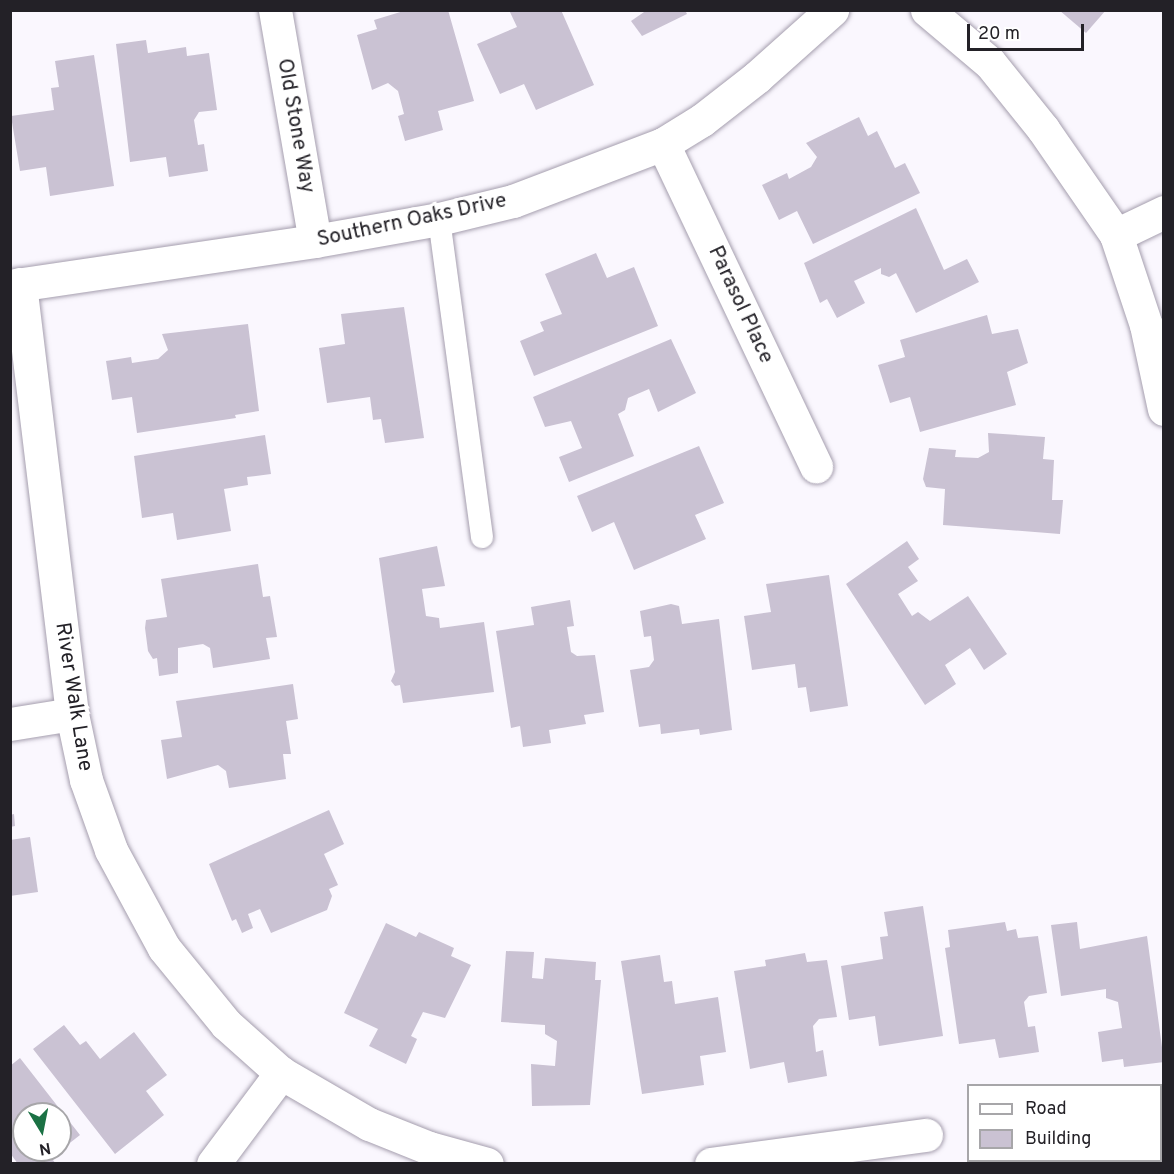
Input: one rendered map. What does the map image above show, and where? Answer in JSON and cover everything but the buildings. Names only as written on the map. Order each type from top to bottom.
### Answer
[{"type":"street","name":"Old Stone Way","points":[[274,10],[315,241]]},
{"type":"street","name":"Southern Oaks Drive","points":[[15,285],[315,241],[440,219],[513,201],[663,144],[702,120],[757,77],[832,10]]},
{"type":"street","points":[[927,10],[990,63],[1043,129],[1116,235],[1146,326],[1164,409]]},
{"type":"street","name":"Parasol Place","points":[[663,144],[816,466]]},
{"type":"street","points":[[1116,235],[1164,212]]},
{"type":"street","name":"River Walk Lane","points":[[15,285],[72,714],[86,780],[111,849],[164,948],[226,1024],[281,1073],[369,1124],[429,1148],[488,1164]]},
{"type":"street","points":[[10,724],[72,714]]},
{"type":"street","points":[[213,1164],[281,1073]]},
{"type":"street","points":[[711,1164],[926,1135]]},
{"type":"lane","points":[[440,219],[482,537]]}]
